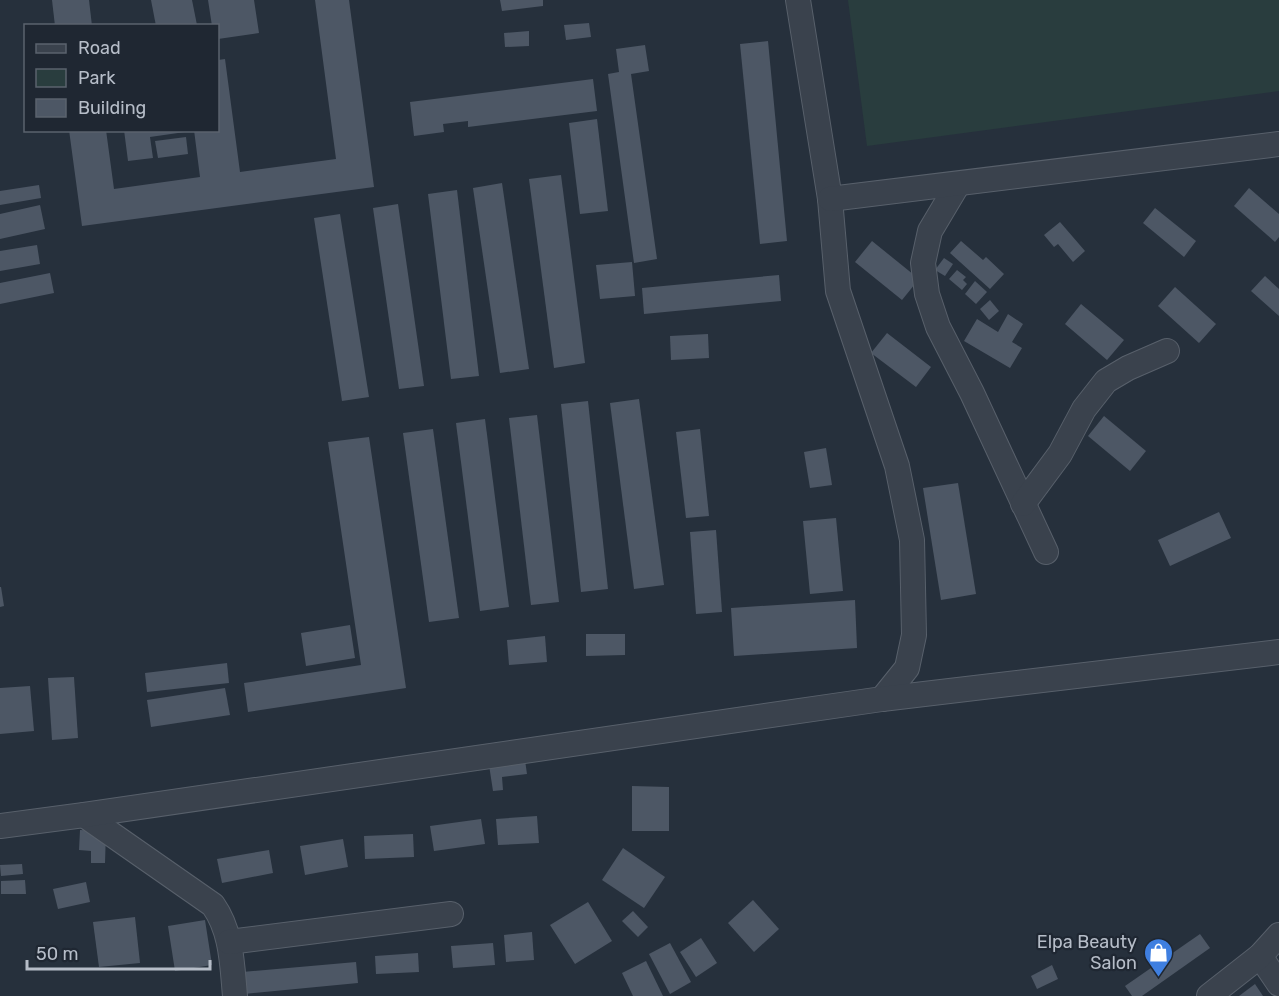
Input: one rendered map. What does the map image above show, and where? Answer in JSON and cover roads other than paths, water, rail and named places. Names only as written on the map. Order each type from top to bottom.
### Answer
[{"type":"street","points":[[798,0],[830,199],[838,291],[897,466],[912,540],[914,635],[906,668],[882,699]]},
{"type":"street","points":[[830,199],[1279,144]]},
{"type":"street","points":[[958,184],[930,231],[923,263],[927,294],[938,327],[972,393],[1046,552]]},
{"type":"street","points":[[1023,504],[1060,454],[1084,409],[1106,381],[1128,368],[1167,351]]},
{"type":"street","points":[[0,826],[84,816],[882,699],[1279,652]]},
{"type":"street","points":[[84,816],[213,905],[224,924],[229,942],[235,996]]},
{"type":"street","points":[[229,942],[451,914]]},
{"type":"street","points":[[1209,996],[1260,956],[1279,935]]},
{"type":"street","points":[[1260,956],[1279,984]]},
{"type":"place","name":"Elpa Beauty Salon","points":[[1158,978]]}]
